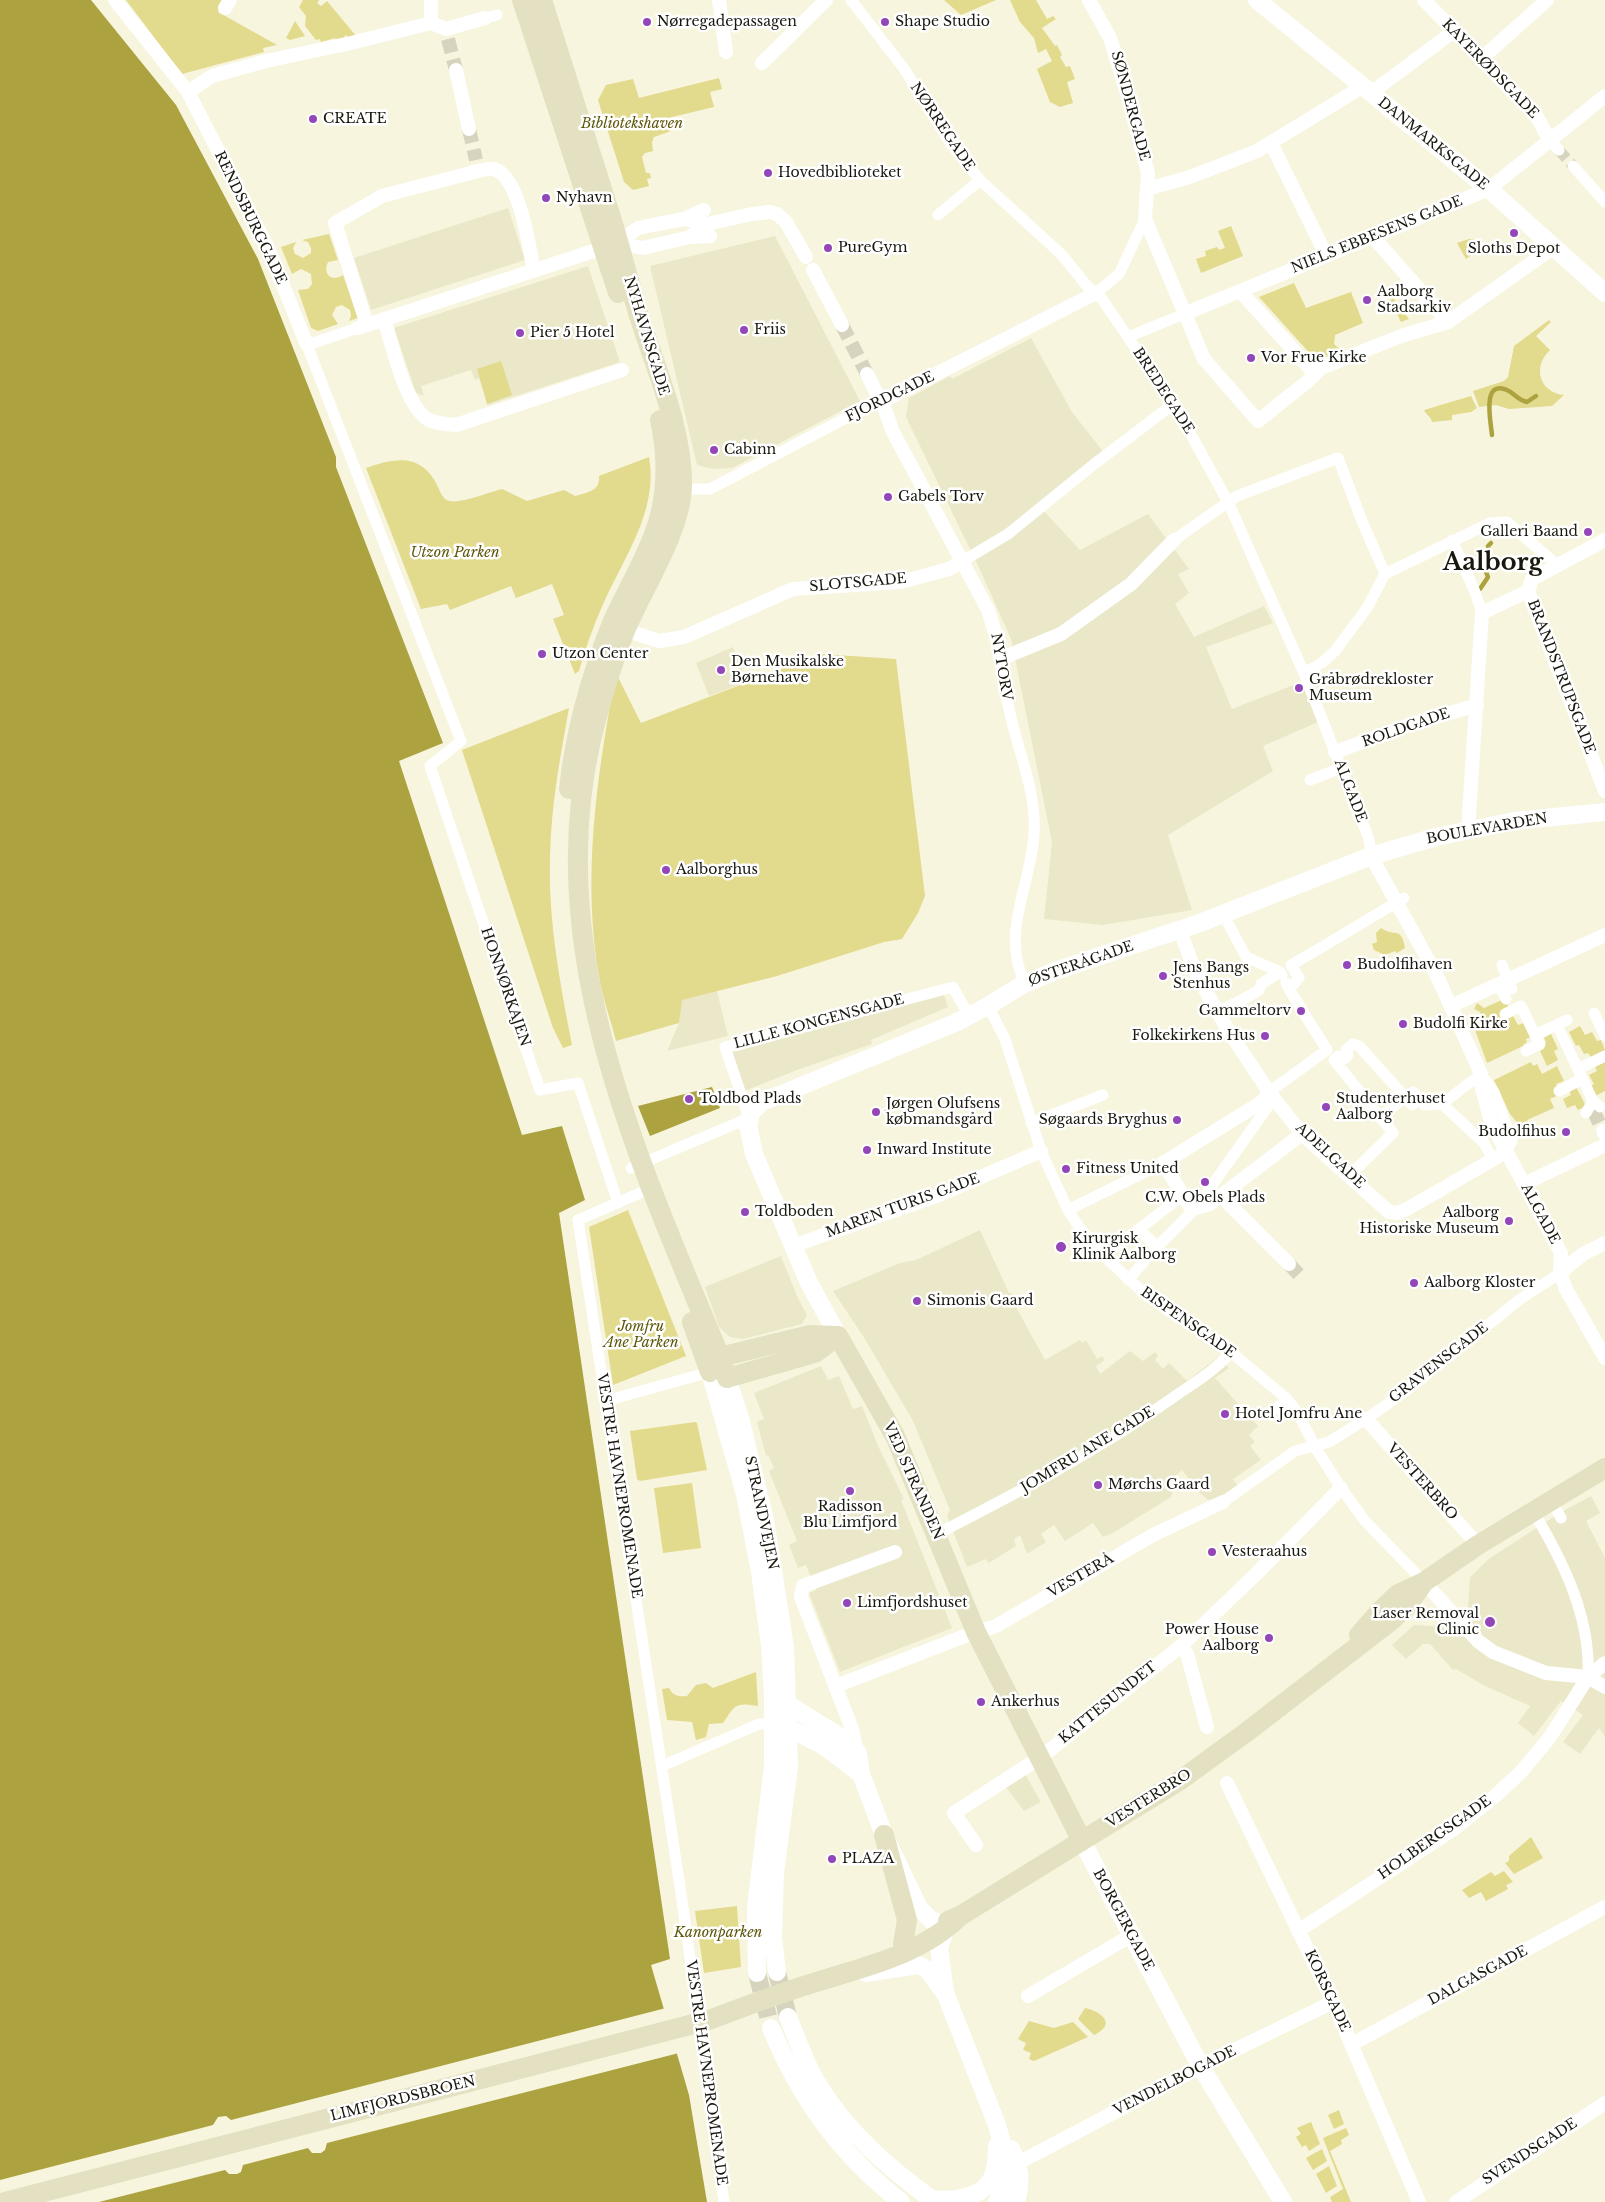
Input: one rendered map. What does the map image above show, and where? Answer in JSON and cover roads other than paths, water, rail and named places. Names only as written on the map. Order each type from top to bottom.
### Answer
[{"type":"main road","name":"NYHAVNSGADE","points":[[522,0],[672,418],[680,451],[682,489],[674,524],[625,630],[604,666]]},
{"type":"main road","name":"NYHAVNSGADE","points":[[542,0],[660,421],[666,470],[664,496],[656,528],[612,624],[604,666]]},
{"type":"main road","name":"STRANDVEJEN","points":[[604,666],[585,775],[579,827],[578,872],[585,956],[606,1076],[637,1166],[719,1369]]},
{"type":"main road","name":"STRANDVEJEN","points":[[637,1166],[640,1193],[719,1369]]},
{"type":"main road","points":[[719,1369],[810,1335],[838,1336]]},
{"type":"main road","name":"VED STRANDEN","points":[[838,1336],[895,1436],[976,1632]]},
{"type":"main road","name":"VESTERBRO","points":[[806,1985],[855,1971],[906,1951],[1196,1770],[1392,1620],[1408,1605],[1424,1582],[1478,1545],[1605,1468]]},
{"type":"main road","name":"BORGERGADE","points":[[976,1632],[1082,1840]]},
{"type":"main road","points":[[884,1836],[907,1920],[903,1944]]},
{"type":"main road","name":"VESTERBRO","points":[[806,1985],[943,1927]]},
{"type":"main road","name":"LIMFJORDSBROEN","points":[[5,2202],[709,2020],[806,1985]]},
{"type":"street","name":"RENDSBURGGADE","points":[[116,0],[188,92],[268,248],[461,741]]},
{"type":"street","points":[[431,0],[431,23]]},
{"type":"street","points":[[719,0],[726,52]]},
{"type":"street","points":[[762,63],[826,0]]},
{"type":"street","name":"NØRREGADE","points":[[851,0],[904,70],[951,144],[980,180],[1062,255],[1092,290]]},
{"type":"street","name":"SØNDERGADE","points":[[1089,0],[1110,38],[1148,173],[1145,219],[1119,274],[1092,290]]},
{"type":"street","name":"DANMARKSGADE","points":[[1257,0],[1489,188],[1605,294]]},
{"type":"street","name":"KAYERØDSGADE","points":[[1424,0],[1537,117],[1555,145]]},
{"type":"street","points":[[1481,59],[1547,0]]},
{"type":"street","points":[[188,92],[212,76],[266,61],[351,43],[431,23],[447,34],[491,17]]},
{"type":"street","points":[[1147,189],[1190,177],[1257,151],[1366,90],[1454,31]]},
{"type":"street","points":[[456,70],[469,129]]},
{"type":"street","name":"NIELS EBBESENS GADE","points":[[1128,337],[1489,188],[1555,145],[1605,96]]},
{"type":"street","points":[[1270,143],[1326,255]]},
{"type":"street","points":[[363,326],[335,224],[382,196],[477,165],[501,174],[510,184],[525,226],[534,271]]},
{"type":"street","points":[[1573,166],[1605,202]]},
{"type":"street","points":[[938,215],[980,180]]},
{"type":"street","points":[[307,345],[611,246],[638,228],[684,219],[704,210]]},
{"type":"street","points":[[611,246],[643,248],[690,237],[759,212],[777,214],[790,226],[842,325]]},
{"type":"street","points":[[684,219],[708,230]]},
{"type":"street","name":"SØNDERGADE","points":[[1145,219],[1204,359],[1258,421],[1315,374]]},
{"type":"street","points":[[1373,237],[1448,322]]},
{"type":"street","points":[[1240,290],[1315,374],[1321,368],[1337,361],[1401,336],[1448,322],[1554,248]]},
{"type":"street","name":"BREDEGADE","points":[[1092,290],[1102,299],[1177,409],[1229,504]]},
{"type":"street","name":"FJORDGADE","points":[[682,489],[710,489],[869,406],[881,402],[1092,290]]},
{"type":"street","points":[[384,319],[410,399],[417,411],[428,420],[442,424],[456,425],[622,370]]},
{"type":"street","name":"NYTORV","points":[[867,374],[892,430],[988,610],[998,642],[1007,703],[1034,805],[1032,852],[1015,927],[1016,951],[1024,984]]},
{"type":"street","name":"SLOTSGADE","points":[[625,630],[659,640],[684,637],[792,588],[901,582],[949,569],[1008,534],[1093,465],[1168,408]]},
{"type":"street","points":[[1000,658],[1060,634],[1131,584],[1174,540],[1229,504],[1237,496],[1338,458],[1385,574]]},
{"type":"street","name":"ALGADE","points":[[1229,504],[1304,673],[1369,839],[1371,856],[1401,900],[1437,976],[1481,1074],[1482,1089],[1492,1125],[1562,1253],[1560,1273],[1566,1288],[1605,1358]]},
{"type":"street","points":[[1304,673],[1323,662],[1335,651],[1367,608],[1385,574],[1490,523],[1507,522],[1556,564]]},
{"type":"street","points":[[1452,540],[1475,592],[1482,613],[1468,830]]},
{"type":"street","points":[[1482,613],[1528,591],[1532,579],[1556,564],[1605,540]]},
{"type":"street","name":"BRANDSTRUPSGADE","points":[[1528,591],[1605,792]]},
{"type":"street","name":"ROLDGADE","points":[[1335,752],[1409,725],[1477,705]]},
{"type":"street","name":"HONNØRKAJEN","points":[[461,741],[430,766],[540,1090],[578,1082],[618,1203]]},
{"type":"street","points":[[1310,780],[1341,768]]},
{"type":"street","name":"BOULEVARDEN","points":[[1371,856],[1404,845],[1514,821],[1605,812]]},
{"type":"street","name":"ØSTERÅGADE","points":[[749,1118],[755,1108],[762,1102],[969,1016],[1024,984],[1055,971],[1180,930],[1371,856]]},
{"type":"street","points":[[1218,1012],[1259,990],[1261,984],[1299,978],[1291,965],[1401,900]]},
{"type":"street","points":[[1068,1210],[1163,1163],[1262,1102],[1329,1052],[1284,979],[1246,957],[1223,914]]},
{"type":"street","name":"ADELGADE","points":[[1180,930],[1195,972],[1271,1095],[1302,1134],[1350,1175],[1389,1212],[1398,1213],[1428,1198],[1506,1152]]},
{"type":"street","points":[[1450,1006],[1508,995],[1605,934]]},
{"type":"street","points":[[1502,965],[1508,995],[1521,1006],[1540,1044],[1526,1051]]},
{"type":"street","name":"LILLE KONGENSGADE","points":[[749,1118],[724,1047],[953,987],[969,1016]]},
{"type":"street","name":"BISPENSGADE","points":[[988,1006],[1004,1039],[1041,1151],[1068,1210],[1079,1227],[1128,1280],[1171,1313],[1231,1352],[1287,1400],[1298,1413],[1315,1447],[1341,1488],[1365,1521],[1424,1582]]},
{"type":"street","points":[[1594,1013],[1605,1036]]},
{"type":"street","points":[[1535,1035],[1562,1022],[1580,1074],[1596,1104],[1586,1113]]},
{"type":"street","points":[[1350,1175],[1393,1133],[1334,1060],[1338,1056],[1344,1058],[1348,1055],[1346,1050],[1353,1044],[1359,1046],[1424,1105],[1442,1104],[1484,1142],[1493,1160]]},
{"type":"street","points":[[1559,1091],[1605,1056]]},
{"type":"street","points":[[1442,1104],[1457,1085],[1481,1074]]},
{"type":"street","points":[[1031,1123],[1103,1095]]},
{"type":"street","points":[[1128,1280],[1157,1246],[1196,1208],[1271,1095]]},
{"type":"street","points":[[1380,1118],[1413,1097]]},
{"type":"street","points":[[637,1166],[749,1118]]},
{"type":"street","name":"VED STRANDEN","points":[[749,1118],[749,1134],[754,1154],[809,1283],[838,1336]]},
{"type":"street","points":[[1163,1163],[1189,1205],[1196,1208],[1210,1204],[1302,1134]]},
{"type":"street","points":[[1524,1184],[1605,1146]]},
{"type":"street","name":"MAREN TURIS GADE","points":[[792,1246],[938,1196],[1041,1151]]},
{"type":"street","points":[[618,1203],[640,1193]]},
{"type":"street","points":[[1104,1256],[1182,1195]]},
{"type":"street","points":[[1221,1196],[1289,1264]]},
{"type":"street","name":"VESTRE HAVNEPROMENADE","points":[[618,1203],[578,1220],[662,1766],[724,2202]]},
{"type":"street","points":[[1139,1229],[1157,1246]]},
{"type":"street","points":[[1560,1273],[1583,1254],[1605,1243]]},
{"type":"street","name":"GRAVENSGADE","points":[[1315,1447],[1329,1442],[1410,1388],[1520,1300],[1560,1273]]},
{"type":"street","name":"JOMFRU ANE GADE","points":[[937,1534],[1045,1478],[1091,1451],[1158,1409],[1221,1364],[1231,1352]]},
{"type":"street","points":[[605,1401],[719,1369]]},
{"type":"street","name":"STRANDVEJEN","points":[[719,1369],[740,1418],[765,1520],[785,1647],[787,1704],[781,1725],[763,1838],[756,1907],[757,1973]]},
{"type":"street","name":"STRANDVEJEN","points":[[719,1369],[760,1572],[781,1725],[789,1767],[775,1872],[773,1938],[777,1972]]},
{"type":"street","points":[[1274,1410],[1287,1400]]},
{"type":"street","name":"VESTERBRO","points":[[1366,1419],[1478,1545]]},
{"type":"street","name":"VESTERÅ","points":[[836,1686],[996,1626],[1153,1535],[1223,1502],[1295,1451],[1315,1447]]},
{"type":"street","name":"KATTESUNDET","points":[[976,1845],[954,1813],[1041,1757],[1180,1646],[1255,1575],[1341,1488]]},
{"type":"street","points":[[1551,1500],[1562,1518]]},
{"type":"street","points":[[1534,1511],[1568,1576],[1583,1622],[1589,1654],[1588,1677]]},
{"type":"street","points":[[895,1552],[803,1586],[801,1597],[852,1730],[861,1774],[884,1836],[919,1908],[931,1920],[943,1927],[939,1948],[946,1995],[996,2125],[1005,2154],[1006,2171],[1003,2189],[997,2202]]},
{"type":"street","points":[[1424,1582],[1478,1641],[1493,1652],[1546,1673],[1588,1677],[1605,1687]]},
{"type":"street","points":[[1180,1646],[1187,1654],[1207,1727]]},
{"type":"street","name":"HOLBERGSGADE","points":[[1298,1931],[1454,1829],[1494,1797],[1521,1772],[1550,1737],[1588,1677],[1605,1663]]},
{"type":"street","points":[[787,1704],[847,1741],[858,1753]]},
{"type":"street","points":[[662,1766],[759,1724],[781,1725],[829,1750],[861,1774]]},
{"type":"street","name":"KORSGADE","points":[[1227,1783],[1333,2002],[1419,2202]]},
{"type":"street","name":"BORGERGADE","points":[[1082,1840],[1202,2067],[1283,2202]]},
{"type":"street","name":"DALGASGADE","points":[[1352,2044],[1605,1907]]},
{"type":"street","points":[[1028,1996],[1132,1935]]},
{"type":"street","points":[[806,1985],[918,1965],[928,1970],[946,1995]]},
{"type":"street","name":"VENDELBOGADE","points":[[1018,2163],[1202,2067],[1333,2002]]},
{"type":"street","points":[[788,2017],[817,2083],[846,2125],[874,2154],[933,2201],[948,2201],[980,2191],[992,2178],[997,2154],[996,2125]]},
{"type":"street","points":[[771,2028],[782,2054],[806,2098],[829,2132],[858,2164],[901,2202]]},
{"type":"street","name":"SVENDSGADE","points":[[1456,2202],[1605,2103]]},
{"type":"street","points":[[996,2125],[1018,2163],[1020,2179],[1016,2202]]},
{"type":"waterway","points":[[1492,435],[1489,404],[1494,391],[1499,388],[1507,390],[1527,402],[1536,396]]},
{"type":"waterway","points":[[1480,589],[1488,577],[1484,567],[1491,559],[1488,546],[1491,543]]},
{"type":"tunnel","points":[[448,39],[456,70]]},
{"type":"tunnel","points":[[469,129],[476,160]]},
{"type":"tunnel","points":[[1559,150],[1573,166]]},
{"type":"tunnel","points":[[842,325],[867,374]]},
{"type":"tunnel","points":[[1593,1110],[1603,1131]]},
{"type":"tunnel","points":[[1289,1264],[1303,1279]]},
{"type":"tunnel","points":[[777,1972],[788,2017]]},
{"type":"tunnel","points":[[757,1973],[771,2028]]},
{"type":"place","name":"Nørregadepassagen","points":[[647,22]]},
{"type":"place","name":"Shape Studio","points":[[885,22]]},
{"type":"place","name":"CREATE","points":[[313,119]]},
{"type":"place","name":"Hovedbiblioteket","points":[[768,173]]},
{"type":"place","name":"Nyhavn","points":[[546,198]]},
{"type":"place","name":"Sloths Depot","points":[[1514,233]]},
{"type":"place","name":"PureGym","points":[[828,248]]},
{"type":"place","name":"Aalborg Stadsarkiv","points":[[1367,300]]},
{"type":"place","name":"Friis","points":[[744,330]]},
{"type":"place","name":"Pier 5 Hotel","points":[[520,333]]},
{"type":"place","name":"Vor Frue Kirke","points":[[1251,358]]},
{"type":"place","name":"Cabinn","points":[[714,450]]},
{"type":"place","name":"Gabels Torv","points":[[888,497]]},
{"type":"place","name":"Galleri Baand","points":[[1588,532]]},
{"type":"place","name":"Utzon Center","points":[[542,654]]},
{"type":"place","name":"Den Musikalske Børnehave","points":[[721,670]]},
{"type":"place","name":"Gråbrødrekloster Museum","points":[[1299,688]]},
{"type":"place","name":"Aalborghus","points":[[666,870]]},
{"type":"place","name":"Budolfihaven","points":[[1347,965]]},
{"type":"place","name":"Jens Bangs Stenhus","points":[[1163,976]]},
{"type":"place","name":"Gammeltorv","points":[[1301,1011]]},
{"type":"place","name":"Budolfi Kirke","points":[[1403,1024]]},
{"type":"place","name":"Folkekirkens Hus","points":[[1265,1036]]},
{"type":"place","name":"Toldbod Plads","points":[[689,1099]]},
{"type":"place","name":"Studenterhuset Aalborg","points":[[1326,1107]]},
{"type":"place","name":"Jørgen Olufsens købmandsgård","points":[[876,1112]]},
{"type":"place","name":"Søgaards Bryghus","points":[[1177,1120]]},
{"type":"place","name":"Budolfihus","points":[[1566,1132]]},
{"type":"place","name":"Inward Institute","points":[[867,1150]]},
{"type":"place","name":"Fitness United","points":[[1066,1169]]},
{"type":"place","name":"C.W. Obels Plads","points":[[1205,1182]]},
{"type":"place","name":"Toldboden","points":[[745,1212]]},
{"type":"place","name":"Aalborg Historiske Museum","points":[[1509,1221]]},
{"type":"place","name":"Kirurgisk Klinik Aalborg","points":[[1061,1247]]},
{"type":"place","name":"Aalborg Kloster","points":[[1414,1283]]},
{"type":"place","name":"Simonis Gaard","points":[[917,1301]]},
{"type":"place","name":"Hotel Jomfru Ane","points":[[1225,1414]]},
{"type":"place","name":"Mørchs Gaard","points":[[1098,1485]]},
{"type":"place","name":"Radisson Blu Limfjord","points":[[850,1491]]},
{"type":"place","name":"Vesteraahus","points":[[1212,1552]]},
{"type":"place","name":"Limfjordshuset","points":[[847,1603]]},
{"type":"place","name":"Laser Removal Clinic","points":[[1490,1622]]},
{"type":"place","name":"Power House Aalborg","points":[[1269,1638]]},
{"type":"place","name":"Ankerhus","points":[[981,1702]]},
{"type":"place","name":"PLAZA","points":[[832,1859]]},
{"type":"district","name":"Aalborg","points":[[1493,563]]},
{"type":"park label","name":"Bibliotekshaven","points":[[632,124]]},
{"type":"park label","name":"Utzon Parken","points":[[455,553]]},
{"type":"park label","name":"Jomfru Ane Parken","points":[[641,1335]]},
{"type":"park label","name":"Kanonparken","points":[[718,1933]]}]
